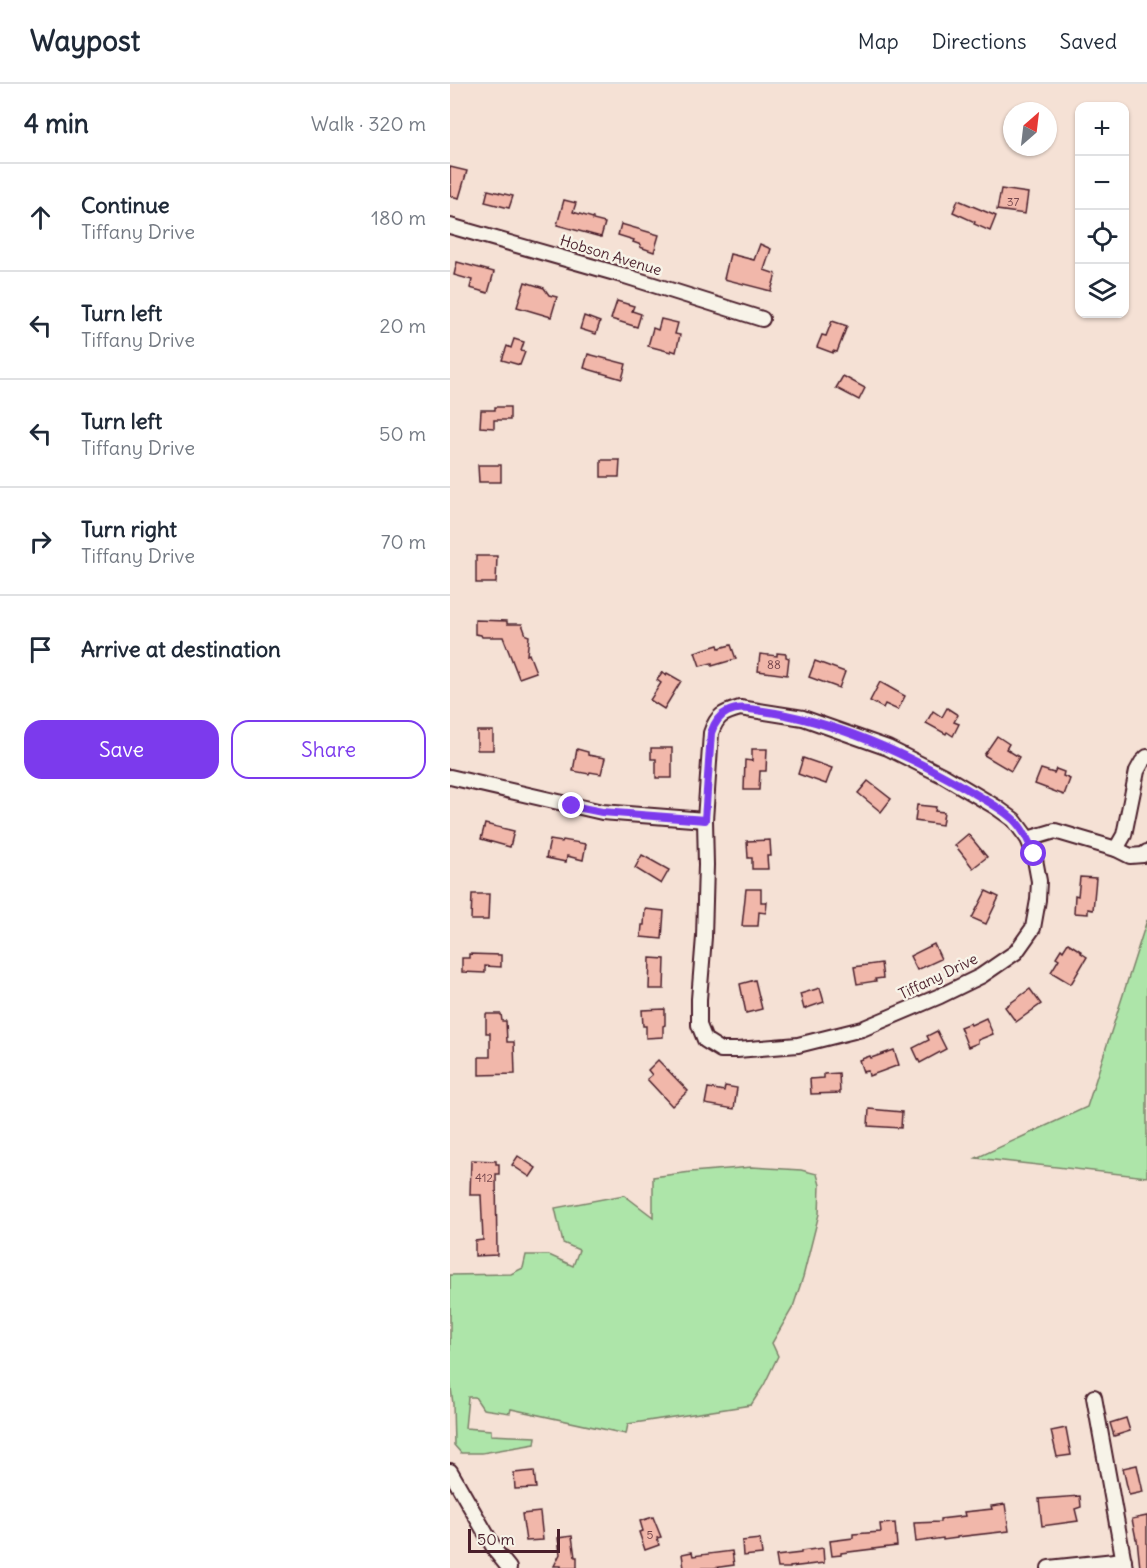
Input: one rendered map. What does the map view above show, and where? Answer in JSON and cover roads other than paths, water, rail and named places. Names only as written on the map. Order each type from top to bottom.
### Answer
[{"type":"street","name":"Hobson Avenue","points":[[450,226],[622,275],[762,319]]},
{"type":"street","name":"Tiffany Drive","points":[[740,708],[803,718],[888,748],[944,776],[1014,820],[1028,839],[1040,881],[1033,928],[1016,952],[981,976],[862,1029],[798,1046],[721,1050],[705,1040],[699,1025],[704,937],[705,820],[711,733],[715,721],[725,712],[740,708]]},
{"type":"street","points":[[1116,849],[1124,835],[1137,771],[1147,757]]},
{"type":"street","points":[[450,777],[602,812],[705,820]]},
{"type":"street","points":[[1028,839],[1055,831],[1130,855],[1143,855],[1147,852]]},
{"type":"street","points":[[1049,1568],[1124,1564],[1094,1397]]},
{"type":"street","points":[[450,1471],[497,1553],[509,1568]]}]
